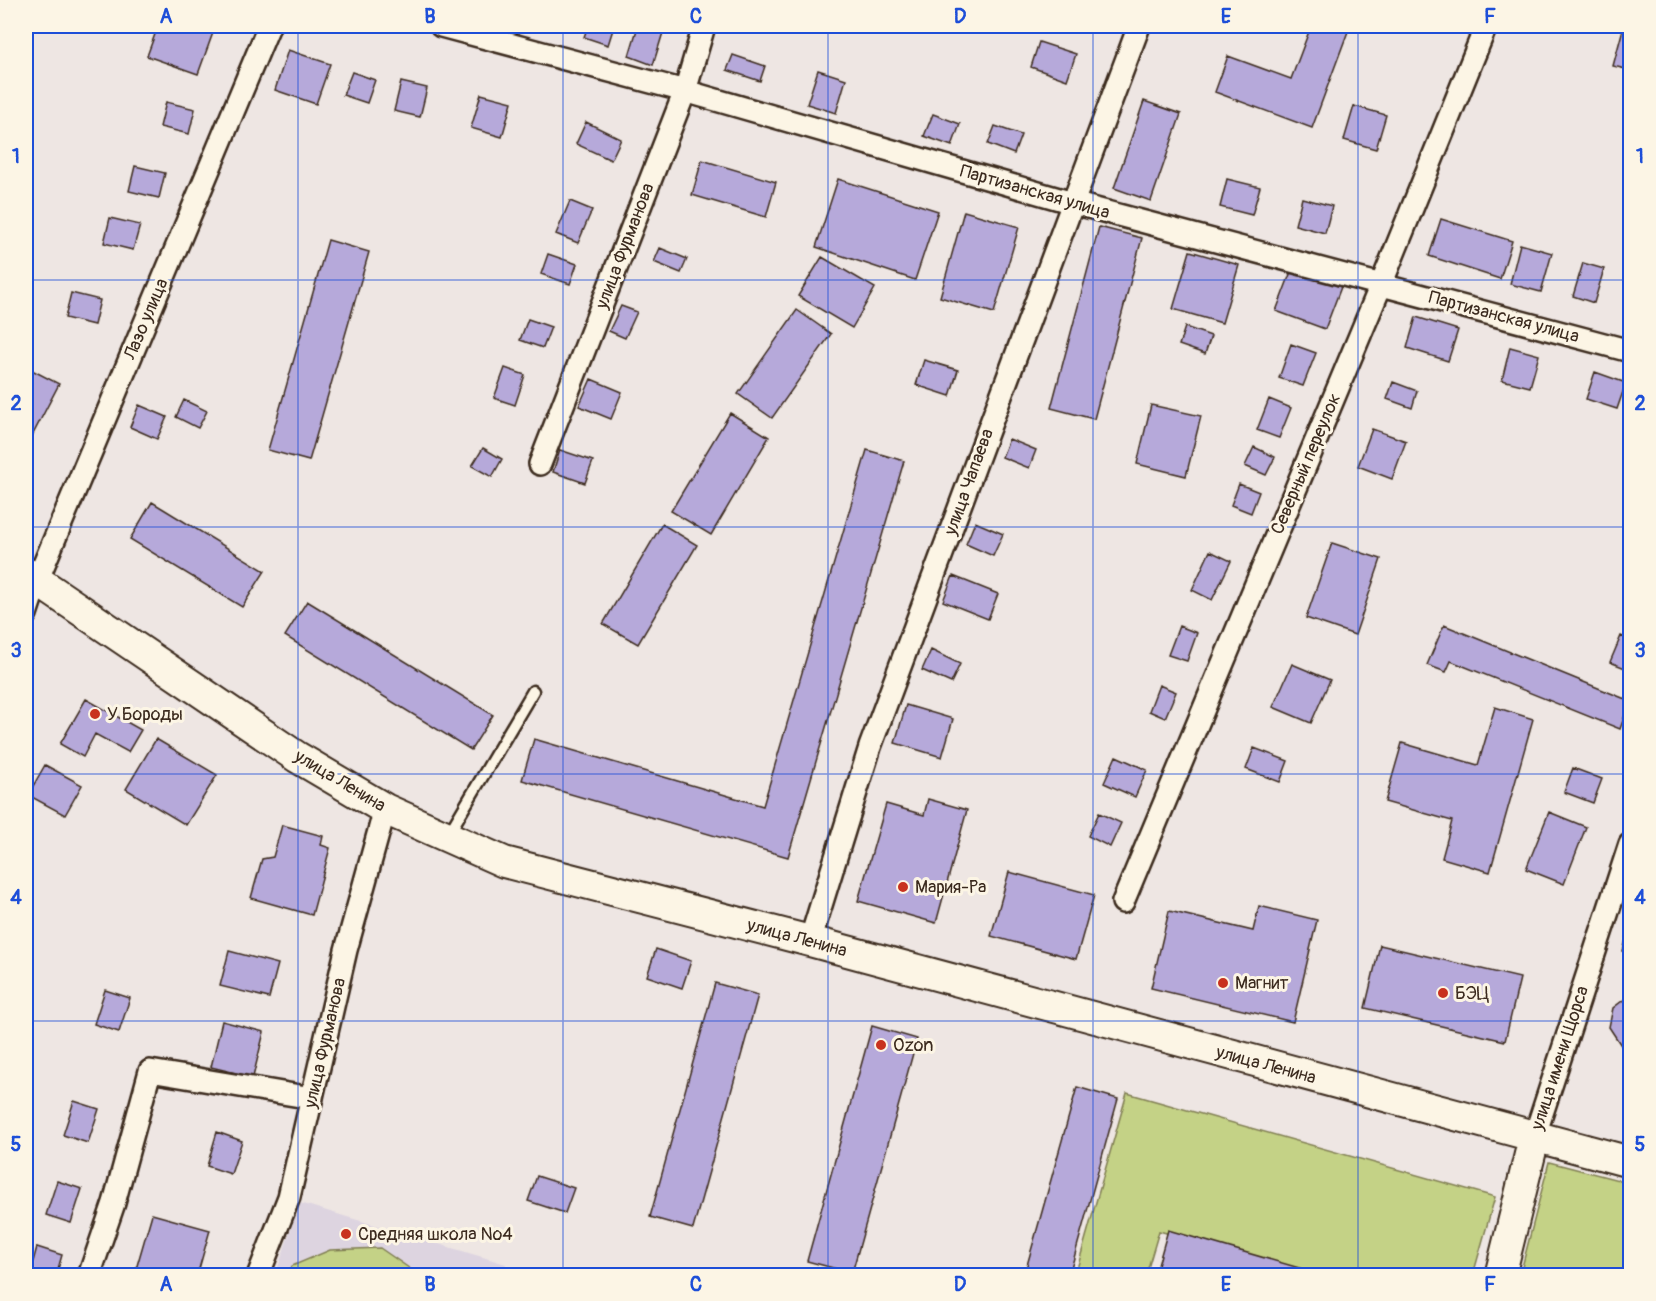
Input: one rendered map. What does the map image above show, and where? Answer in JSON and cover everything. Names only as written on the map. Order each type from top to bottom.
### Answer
[{"type":"main road","name":"улица Ленина","points":[[31,577],[297,757],[385,809],[504,862],[1630,1162]]},
{"type":"main road","name":"улица имени Щорса","points":[[1500,1275],[1534,1138]]},
{"type":"street","name":"Лазо улица","points":[[26,614],[31,577],[269,26]]},
{"type":"street","name":"Партизанская улица","points":[[441,26],[685,91],[1073,203],[1630,351]]},
{"type":"street","name":"улица Фурманова","points":[[540,464],[685,91],[704,26]]},
{"type":"street","name":"улица Чапаева","points":[[810,942],[870,747],[1139,26]]},
{"type":"street","name":"Северный переулок","points":[[1123,902],[1381,285],[1486,26]]},
{"type":"street","name":"улица Фурманова","points":[[258,1275],[289,1197],[346,950],[385,809]]},
{"type":"street","name":"улица имени Щорса","points":[[1534,1138],[1630,844]]},
{"type":"street","points":[[89,1275],[114,1203],[150,1071],[312,1098]]},
{"type":"lane","points":[[447,836],[533,691]]},
{"type":"shaded area","name":"Средняя школа №4","points":[[300,1203],[506,1264],[503,1276],[275,1276]]},
{"type":"green space","points":[[1127,1093],[1495,1197],[1473,1275],[1317,1275],[1159,1231],[1146,1275],[1075,1276]]},
{"type":"green space","points":[[1549,1162],[1630,1183],[1630,1275],[1520,1275]]},
{"type":"green space","points":[[380,1248],[419,1275],[288,1275],[292,1266],[330,1250]]},
{"type":"building","points":[[158,26],[200,26],[214,30],[198,74],[147,56]]},
{"type":"building","points":[[588,26],[614,26],[608,45],[584,37]]},
{"type":"building","points":[[638,26],[665,26],[653,65],[629,56]]},
{"type":"building","points":[[1311,26],[1350,26],[1312,128],[1215,92],[1228,56],[1291,79]]},
{"type":"building","points":[[1623,29],[1630,31],[1630,70],[1613,66]]},
{"type":"building","points":[[1039,42],[1076,54],[1067,80],[1031,67]]},
{"type":"building","points":[[288,50],[330,64],[316,104],[275,90]]},
{"type":"building","points":[[733,55],[765,66],[760,81],[727,70]]},
{"type":"building","points":[[818,70],[846,79],[836,113],[807,104]]},
{"type":"building","points":[[352,72],[375,80],[367,103],[343,95]]},
{"type":"building","points":[[401,82],[427,88],[420,117],[394,111]]},
{"type":"building","points":[[481,94],[512,102],[502,137],[471,128]]},
{"type":"building","points":[[1144,101],[1181,114],[1151,201],[1114,188]]},
{"type":"building","points":[[166,102],[195,109],[189,134],[160,127]]},
{"type":"building","points":[[1354,106],[1386,115],[1376,149],[1344,140]]},
{"type":"building","points":[[933,114],[960,124],[952,146],[924,136]]},
{"type":"building","points":[[586,122],[621,139],[611,160],[576,144]]},
{"type":"building","points":[[995,126],[1021,135],[1014,154],[988,144]]},
{"type":"building","points":[[702,160],[776,182],[766,217],[692,195]]},
{"type":"building","points":[[135,166],[165,173],[159,198],[129,191]]},
{"type":"building","points":[[838,179],[938,211],[915,280],[816,247]]},
{"type":"building","points":[[1227,179],[1260,187],[1252,215],[1220,207]]},
{"type":"building","points":[[1302,198],[1332,206],[1325,233],[1295,225]]},
{"type":"building","points":[[570,201],[592,210],[578,243],[556,234]]},
{"type":"building","points":[[964,211],[1019,227],[994,313],[940,297]]},
{"type":"building","points":[[110,218],[140,225],[133,250],[104,243]]},
{"type":"building","points":[[1441,219],[1512,241],[1500,279],[1429,256]]},
{"type":"building","points":[[1099,227],[1142,238],[1094,419],[1051,408]]},
{"type":"building","points":[[328,240],[369,252],[309,461],[268,450]]},
{"type":"building","points":[[1520,244],[1552,253],[1541,292],[1510,284]]},
{"type":"building","points":[[660,248],[687,259],[681,273],[654,262]]},
{"type":"building","points":[[1190,251],[1239,265],[1222,323],[1173,309]]},
{"type":"building","points":[[548,254],[577,264],[570,284],[541,274]]},
{"type":"building","points":[[822,257],[875,288],[852,328],[798,296]]},
{"type":"building","points":[[1583,263],[1604,269],[1594,303],[1573,296]]},
{"type":"building","points":[[1292,269],[1341,287],[1325,329],[1276,311]]},
{"type":"building","points":[[71,293],[100,300],[94,325],[65,318]]},
{"type":"building","points":[[621,306],[637,312],[625,338],[609,331]]},
{"type":"building","points":[[797,310],[831,334],[772,418],[738,394]]},
{"type":"building","points":[[1416,317],[1458,330],[1448,361],[1407,348]]},
{"type":"building","points":[[528,319],[551,327],[543,348],[520,340]]},
{"type":"building","points":[[1185,327],[1211,336],[1205,354],[1179,345]]},
{"type":"building","points":[[1291,344],[1316,353],[1303,386],[1279,378]]},
{"type":"building","points":[[1510,347],[1539,355],[1530,387],[1502,380]]},
{"type":"building","points":[[924,360],[958,370],[950,396],[916,385]]},
{"type":"building","points":[[26,367],[59,384],[31,438],[26,436]]},
{"type":"building","points":[[505,368],[525,375],[515,405],[494,398]]},
{"type":"building","points":[[1595,372],[1626,383],[1617,409],[1586,399]]},
{"type":"building","points":[[591,379],[622,392],[611,419],[579,406]]},
{"type":"building","points":[[1393,382],[1417,391],[1412,408],[1387,399]]},
{"type":"building","points":[[1269,399],[1291,408],[1279,438],[1257,430]]},
{"type":"building","points":[[184,400],[207,411],[198,428],[176,417]]},
{"type":"building","points":[[139,405],[167,417],[157,439],[130,427]]},
{"type":"building","points":[[1151,405],[1201,416],[1186,476],[1137,464]]},
{"type":"building","points":[[730,413],[769,437],[711,535],[671,511]]},
{"type":"building","points":[[1372,429],[1406,441],[1392,479],[1358,466]]},
{"type":"building","points":[[1009,439],[1036,450],[1029,468],[1002,457]]},
{"type":"building","points":[[1254,447],[1275,457],[1266,475],[1245,466]]},
{"type":"building","points":[[483,448],[502,459],[492,477],[472,466]]},
{"type":"building","points":[[560,450],[593,461],[585,483],[553,472]]},
{"type":"building","points":[[867,450],[904,461],[788,857],[522,780],[534,739],[763,806]]},
{"type":"building","points":[[1239,484],[1259,492],[1251,513],[1231,505]]},
{"type":"building","points":[[152,502],[265,571],[242,607],[130,539]]},
{"type":"building","points":[[975,522],[1003,534],[993,556],[966,544]]},
{"type":"building","points":[[662,524],[697,545],[638,644],[603,624]]},
{"type":"building","points":[[1332,543],[1381,559],[1355,635],[1306,618]]},
{"type":"building","points":[[1210,551],[1231,561],[1212,600],[1192,590]]},
{"type":"building","points":[[953,576],[998,594],[988,619],[943,601]]},
{"type":"building","points":[[307,601],[493,715],[471,750],[285,636]]},
{"type":"building","points":[[1444,625],[1630,701],[1620,729],[1451,661],[1446,672],[1427,665]]},
{"type":"building","points":[[1179,626],[1197,633],[1187,661],[1168,655]]},
{"type":"building","points":[[1621,636],[1630,640],[1630,670],[1610,662]]},
{"type":"building","points":[[931,650],[960,664],[951,683],[922,670]]},
{"type":"building","points":[[1292,664],[1330,680],[1311,723],[1273,707]]},
{"type":"building","points":[[1159,685],[1176,692],[1165,718],[1149,711]]},
{"type":"building","name":"У Бороды","points":[[86,699],[141,730],[128,752],[95,734],[83,757],[60,744]]},
{"type":"building","points":[[906,705],[953,719],[942,757],[895,743]]},
{"type":"building","points":[[1495,707],[1533,719],[1490,872],[1442,858],[1452,821],[1385,802],[1402,743],[1478,765]]},
{"type":"building","points":[[156,739],[217,775],[186,825],[126,789]]},
{"type":"building","points":[[1254,748],[1288,761],[1280,782],[1246,769]]},
{"type":"building","points":[[1116,756],[1147,770],[1135,797],[1104,783]]},
{"type":"building","points":[[45,765],[82,785],[65,815],[28,795]]},
{"type":"building","points":[[1573,768],[1602,779],[1593,803],[1564,792]]},
{"type":"building","points":[[928,799],[967,810],[936,923],[858,901],[886,804],[924,815]]},
{"type":"building","points":[[1549,812],[1586,827],[1564,884],[1526,869]]},
{"type":"building","points":[[1099,813],[1121,823],[1110,847],[1088,836]]},
{"type":"building","points":[[282,825],[323,836],[321,845],[330,848],[312,915],[251,898],[262,859],[273,857]]},
{"type":"building","points":[[1009,872],[1094,895],[1076,959],[991,936]]},
{"type":"building","points":[[1259,906],[1317,920],[1293,1022],[1151,988],[1169,911],[1253,931]]},
{"type":"building","points":[[1630,925],[1630,953],[1623,951]]},
{"type":"building","name":"БЭЦ","points":[[1380,945],[1520,978],[1505,1041],[1365,1008]]},
{"type":"building","points":[[656,949],[691,961],[682,988],[647,976]]},
{"type":"building","points":[[229,951],[278,964],[269,998],[220,986]]},
{"type":"building","points":[[715,983],[758,995],[693,1229],[650,1217]]},
{"type":"building","points":[[105,990],[130,998],[119,1032],[94,1024]]},
{"type":"building","points":[[1630,995],[1630,1059],[1609,1027],[1613,1008]]},
{"type":"building","points":[[222,1021],[264,1032],[253,1077],[211,1067]]},
{"type":"building","points":[[872,1026],[917,1039],[852,1273],[807,1261]]},
{"type":"building","points":[[1077,1087],[1118,1099],[1069,1276],[1024,1276]]},
{"type":"building","points":[[74,1101],[99,1109],[88,1143],[63,1135]]},
{"type":"building","points":[[217,1132],[242,1141],[231,1174],[207,1166]]},
{"type":"building","points":[[537,1176],[574,1188],[565,1213],[528,1201]]},
{"type":"building","points":[[57,1181],[82,1189],[71,1223],[46,1215]]},
{"type":"building","points":[[152,1214],[210,1230],[197,1276],[134,1276]]},
{"type":"building","points":[[1168,1230],[1327,1276],[1155,1276]]},
{"type":"building","points":[[37,1247],[62,1255],[56,1276],[29,1276]]},
{"type":"place","name":"У Бороды","points":[[95,714]]},
{"type":"place","name":"Мария-Ра","points":[[903,887]]},
{"type":"place","name":"Магнит","points":[[1223,983]]},
{"type":"place","name":"БЭЦ","points":[[1443,993]]},
{"type":"place","name":"Ozon","points":[[881,1045]]},
{"type":"place","name":"Средняя школа №4","points":[[346,1234]]}]
